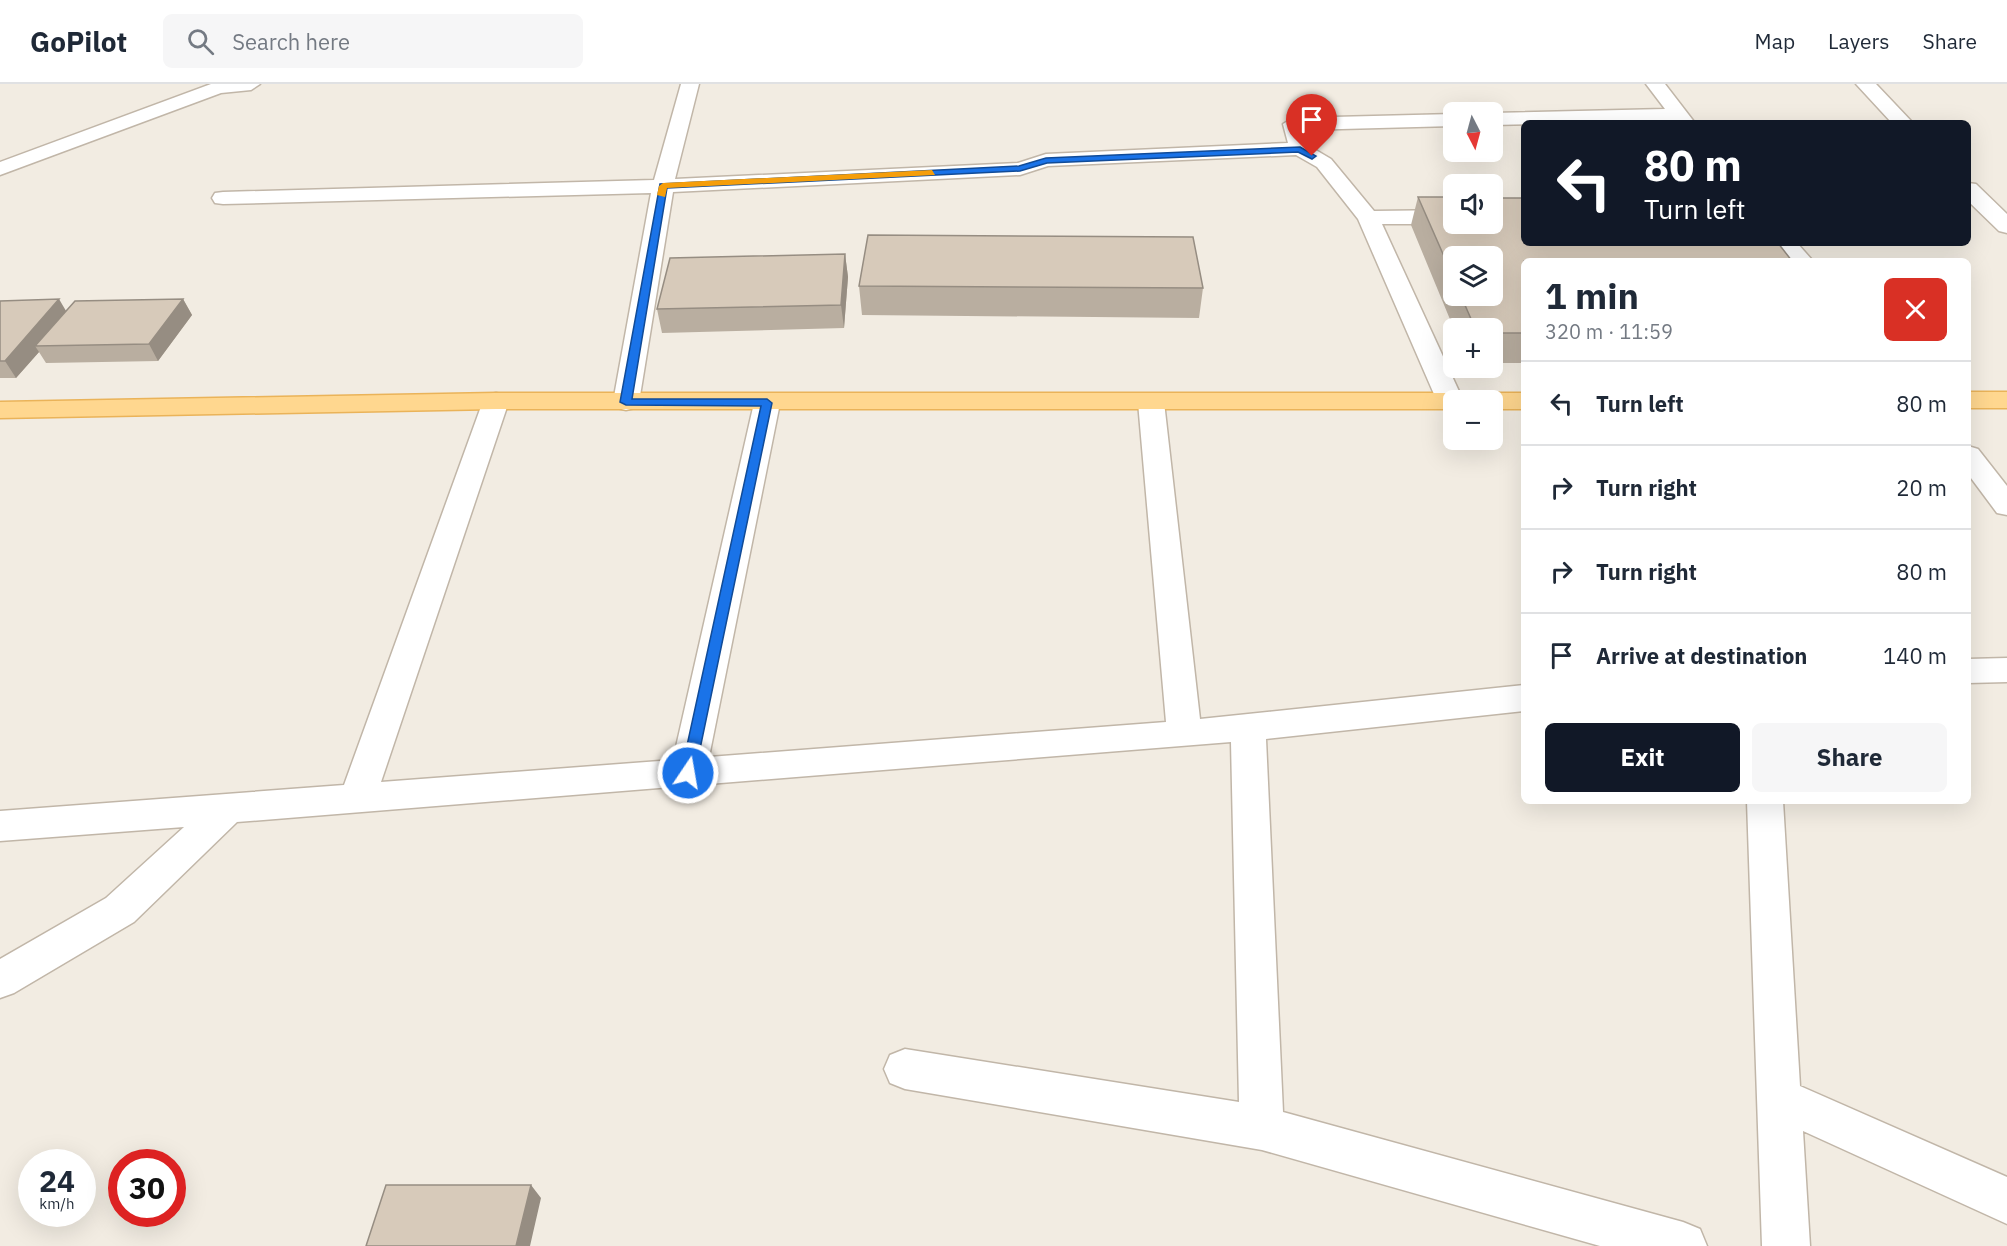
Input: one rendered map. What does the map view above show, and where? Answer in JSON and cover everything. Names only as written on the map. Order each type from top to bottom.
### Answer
[{"type":"main road","points":[[1971,400],[2007,400]]},
{"type":"main road","points":[[0,410],[496,401],[767,403],[1443,401]]},
{"type":"main road","points":[[1503,401],[1521,401]]},
{"type":"street","points":[[0,169],[218,88],[251,84]]},
{"type":"street","points":[[626,402],[663,186],[690,84]]},
{"type":"street","points":[[1655,84],[1682,119]]},
{"type":"street","points":[[1865,84],[1900,120]]},
{"type":"street","points":[[1503,119],[1682,119]]},
{"type":"street","points":[[1300,149],[1293,124],[1443,120]]},
{"type":"street","points":[[223,198],[663,186],[1020,168],[1046,160],[1300,149],[1324,163],[1368,218],[1447,390]]},
{"type":"street","points":[[1971,192],[2007,226]]},
{"type":"street","points":[[1368,218],[1443,217]]},
{"type":"street","points":[[1787,246],[1798,258]]},
{"type":"street","points":[[357,798],[496,401]]},
{"type":"street","points":[[1151,402],[1184,734]]},
{"type":"street","points":[[688,773],[767,403]]},
{"type":"street","points":[[1971,459],[2007,506]]},
{"type":"street","points":[[1971,671],[2007,670]]},
{"type":"street","points":[[0,826],[1184,734],[1521,698]]},
{"type":"street","points":[[1248,727],[1262,1128]]},
{"type":"street","points":[[1765,804],[1786,1246]]},
{"type":"street","points":[[0,980],[120,910],[228,808]]},
{"type":"street","points":[[905,1070],[1262,1128],[1683,1246]]},
{"type":"street","points":[[1779,1098],[2007,1201]]},
{"type":"building","points":[[1418,197],[1443,197],[1443,234],[1503,234],[1503,198],[1521,198],[1521,246],[1780,246],[1790,258],[1521,258],[1521,333],[1503,333],[1503,318],[1471,318],[1465,306],[1503,306],[1503,246],[1443,246],[1443,254]]},
{"type":"building","points":[[868,235],[1193,237],[1203,288],[859,286]]},
{"type":"building","points":[[845,254],[841,305],[657,309],[670,258]]},
{"type":"building","points":[[59,299],[5,361],[0,361],[0,301]]},
{"type":"building","points":[[183,299],[149,344],[35,346],[75,301]]},
{"type":"building","points":[[386,1185],[531,1185],[516,1246],[366,1246]]},
{"type":"slow traffic","points":[[661,195],[663,186],[932,173]]},
{"type":"route","points":[[688,773],[767,403],[626,402],[663,186],[1020,168],[1046,160],[1300,149],[1312,156]]}]
